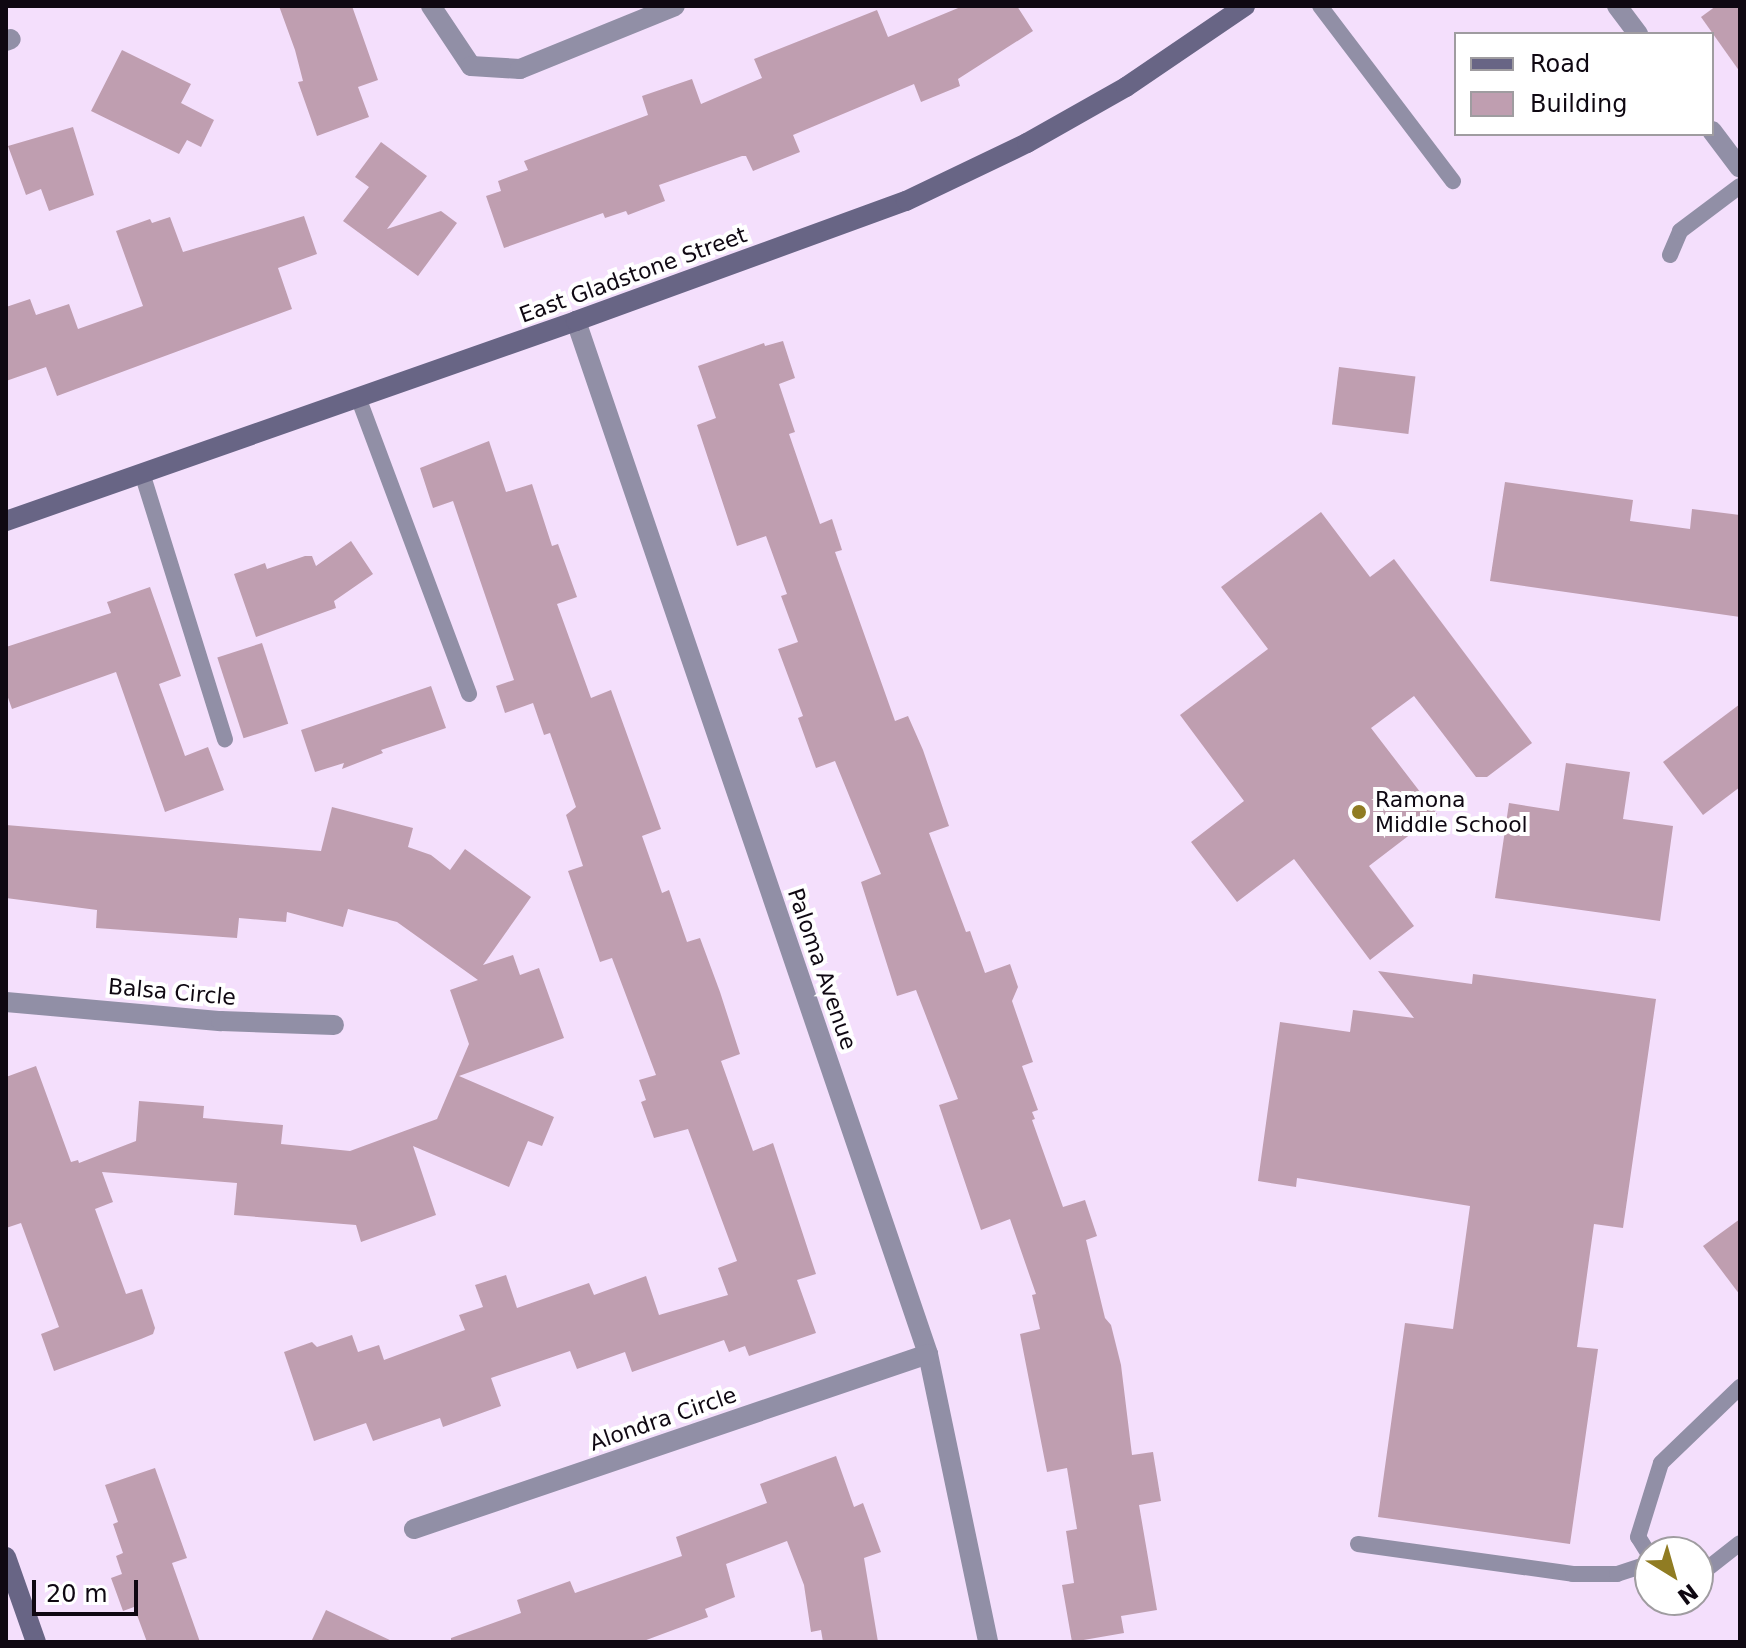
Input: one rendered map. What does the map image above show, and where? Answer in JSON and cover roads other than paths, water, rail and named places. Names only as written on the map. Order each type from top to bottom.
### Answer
[{"type":"street","points":[[431,6],[471,66],[520,69],[675,6]]},
{"type":"street","name":"East Gladstone Street","points":[[6,521],[576,321],[906,201],[1027,143],[1126,87],[1245,6]]},
{"type":"street","points":[[1617,6],[1636,32]]},
{"type":"street","points":[[1714,134],[1740,168]]},
{"type":"street","name":"Paloma Avenue","points":[[576,321],[928,1354],[988,1642]]},
{"type":"street","name":"Balsa Circle","points":[[6,1002],[221,1021],[334,1025]]},
{"type":"street","name":"Alondra Circle","points":[[414,1529],[928,1354]]},
{"type":"street","points":[[6,1557],[36,1642]]},
{"type":"lane","points":[[1320,6],[1453,181]]},
{"type":"lane","points":[[1670,255],[1680,231],[1740,186]]},
{"type":"lane","points":[[358,397],[469,694]]},
{"type":"lane","points":[[142,473],[225,739]]},
{"type":"lane","points":[[1638,1536],[1661,1463],[1740,1387]]},
{"type":"lane","points":[[1714,1563],[1740,1543]]},
{"type":"lane","points":[[1358,1544],[1573,1574],[1617,1574],[1634,1568]]},
{"type":"place","name":"Ramona Middle School","points":[[1359,812]]}]
